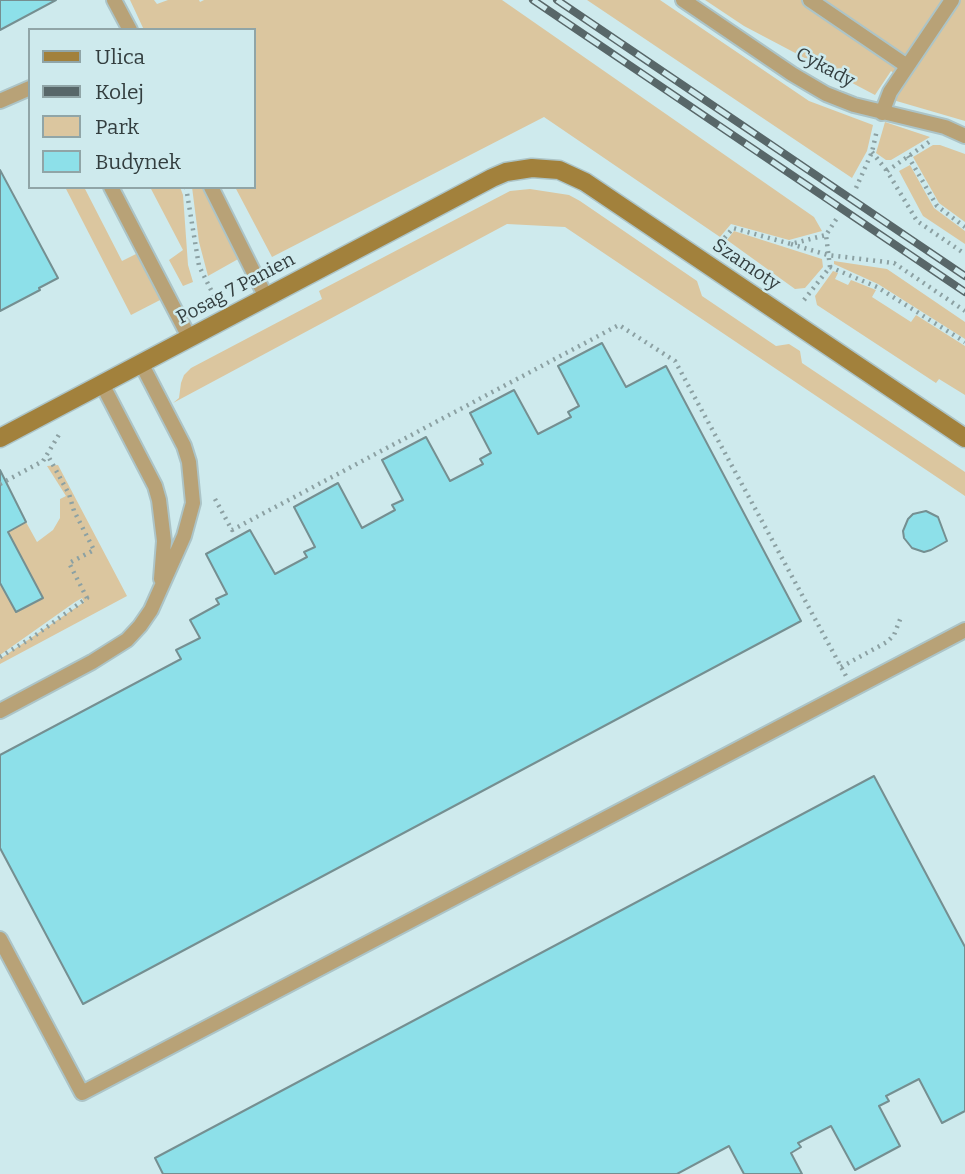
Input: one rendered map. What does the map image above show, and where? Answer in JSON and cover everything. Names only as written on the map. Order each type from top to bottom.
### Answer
[{"type":"street","name":"Szamoty","points":[[492,178],[519,169],[545,168],[572,175],[585,182],[965,438]]},
{"type":"street","name":"Posag 7 Panien","points":[[0,438],[492,178]]},
{"type":"lane","points":[[114,0],[129,28]]},
{"type":"lane","name":"Cykady","points":[[683,0],[826,94],[882,113],[945,127],[965,136]]},
{"type":"lane","points":[[810,0],[907,66]]},
{"type":"lane","points":[[882,113],[890,92],[952,0]]},
{"type":"lane","points":[[0,101],[28,89]]},
{"type":"lane","points":[[112,189],[190,337]]},
{"type":"lane","points":[[212,189],[266,297]]},
{"type":"lane","points":[[0,710],[119,645],[140,626],[159,594],[184,536],[193,503],[188,462],[184,446],[141,363]]},
{"type":"lane","points":[[102,384],[159,500],[164,541],[159,594]]},
{"type":"lane","points":[[0,939],[82,1093],[965,630]]},
{"type":"path","points":[[856,188],[872,152],[882,113]]},
{"type":"path","points":[[887,171],[933,139],[945,127]]},
{"type":"path","points":[[872,152],[887,171],[917,221],[965,254]]},
{"type":"path","points":[[908,156],[937,206],[965,227]]},
{"type":"path","points":[[186,189],[199,266],[215,298]]},
{"type":"path","points":[[804,300],[830,267],[826,235],[837,218]]},
{"type":"path","points":[[720,243],[733,228],[828,255],[894,263],[965,311]]},
{"type":"path","points":[[791,244],[826,235]]},
{"type":"path","points":[[830,267],[877,287],[965,342]]},
{"type":"path","points":[[215,499],[232,530],[619,325],[675,361],[853,689]]},
{"type":"path","points":[[0,484],[43,461],[60,433]]},
{"type":"path","points":[[0,657],[87,598],[69,563],[94,551],[74,511],[69,494],[47,454]]},
{"type":"path","points":[[841,667],[887,642],[894,635],[901,617]]},
{"type":"green space","points":[[130,0],[154,0],[157,4],[168,0],[502,0],[814,217],[822,231],[789,240],[731,224],[720,237],[544,117],[272,257],[236,189],[256,189],[256,28],[143,28]]},
{"type":"green space","points":[[587,0],[660,0],[809,101],[873,125],[867,151],[852,178]]},
{"type":"green space","points":[[705,0],[965,0],[965,121],[893,100],[906,83],[891,71],[875,95],[744,26]]},
{"type":"green space","points":[[885,122],[930,137],[891,160],[886,160],[876,153]]},
{"type":"green space","points":[[933,145],[965,154],[965,222],[939,203],[913,157]]},
{"type":"green space","points":[[910,165],[934,208],[965,231],[965,244],[923,216],[899,171]]},
{"type":"green space","points":[[66,189],[85,189],[122,261],[138,253],[162,299],[131,315]]},
{"type":"green space","points":[[151,189],[181,189],[183,195],[188,265],[193,282],[183,286],[169,260],[183,250]]},
{"type":"green space","points":[[192,189],[204,189],[240,258],[208,276],[199,242]]},
{"type":"green space","points":[[530,189],[569,195],[580,201],[697,281],[702,296],[776,346],[789,344],[800,351],[802,363],[965,472],[965,496],[565,227],[507,224],[173,403],[179,398],[184,375],[191,368],[322,299],[319,291],[510,191]]},
{"type":"green space","points":[[734,231],[822,259],[823,267],[805,288],[795,289],[727,240]]},
{"type":"green space","points":[[834,261],[887,269],[965,322],[965,339],[878,284],[834,264]]},
{"type":"green space","points":[[833,271],[838,273],[835,279],[848,285],[851,280],[876,290],[872,297],[911,322],[916,315],[965,346],[965,395],[939,379],[936,383],[817,305],[815,296]]},
{"type":"green space","points":[[58,465],[127,596],[0,664],[0,659],[84,602],[82,598],[75,602],[0,655],[0,583],[16,612],[42,598],[8,532],[26,522],[37,542],[53,530],[60,518],[60,499],[66,496],[47,466]]},
{"type":"building","points":[[0,0],[56,0],[0,30]]},
{"type":"building","points":[[0,170],[58,278],[0,311]]},
{"type":"building","points":[[602,343],[626,387],[666,366],[801,621],[83,1004],[0,848],[0,755],[181,659],[176,650],[200,638],[190,620],[219,604],[216,599],[227,594],[206,554],[250,530],[275,574],[307,557],[304,552],[315,547],[294,507],[338,483],[362,528],[395,510],[392,505],[403,500],[382,460],[426,437],[450,481],[483,464],[480,459],[491,453],[470,413],[514,390],[538,434],[571,417],[568,412],[579,406],[558,366]]},
{"type":"building","points":[[0,470],[26,522],[8,532],[43,598],[16,612],[0,583]]},
{"type":"building","points":[[926,511],[938,517],[947,541],[924,552],[912,548],[904,538],[903,531],[913,514]]},
{"type":"building","points":[[874,776],[965,947],[965,1111],[942,1123],[919,1079],[886,1096],[889,1101],[879,1106],[900,1146],[855,1170],[831,1126],[798,1143],[801,1147],[791,1153],[802,1174],[744,1174],[729,1146],[677,1174],[163,1174],[155,1158]]},
{"type":"railway","points":[[533,0],[965,292]]},
{"type":"railway","points":[[557,0],[965,276]]}]
